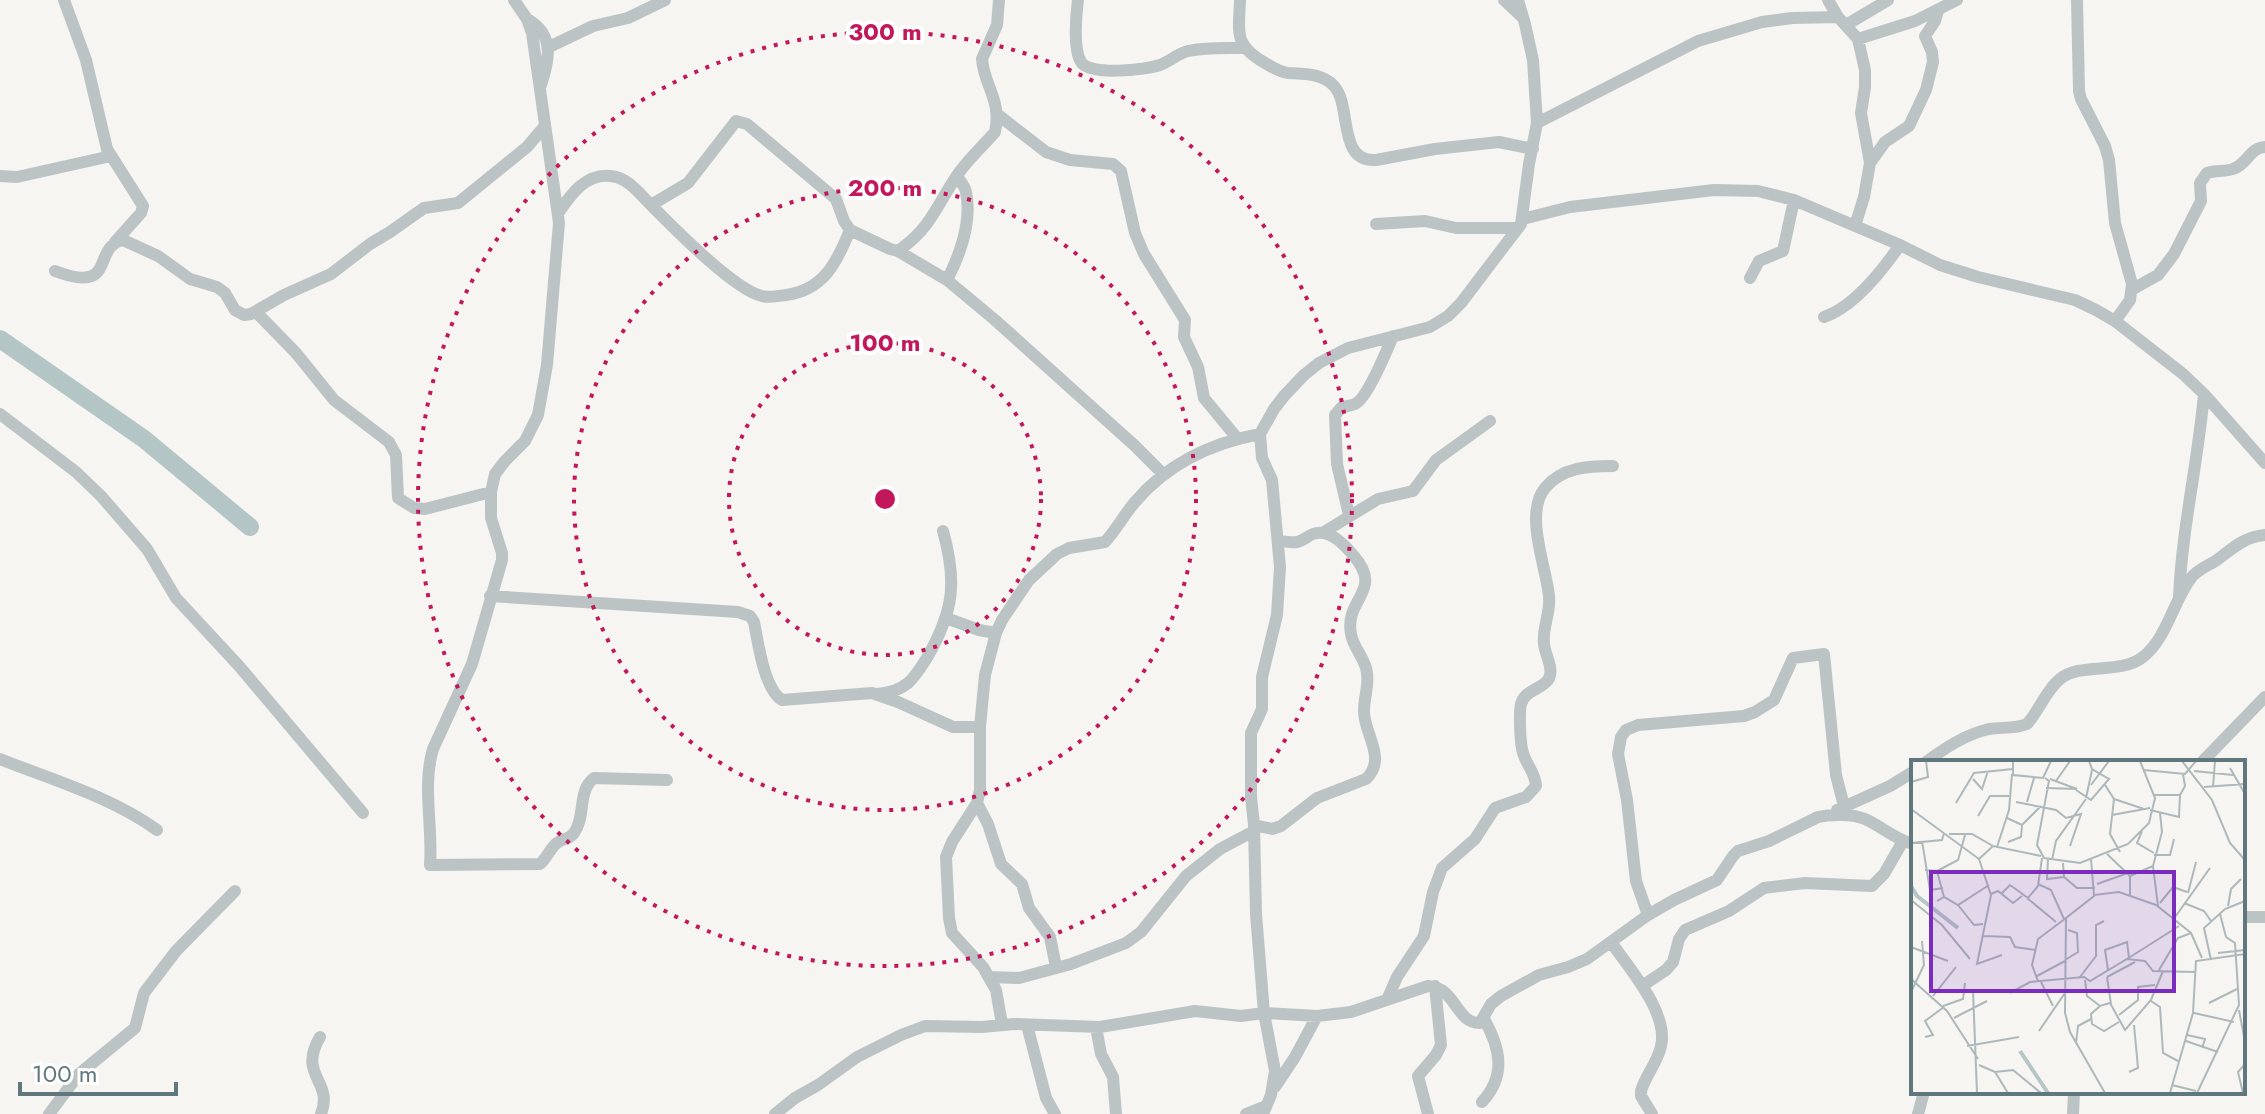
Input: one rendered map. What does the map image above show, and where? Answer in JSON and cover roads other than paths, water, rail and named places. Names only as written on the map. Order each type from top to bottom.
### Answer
[{"type":"street","points":[[55,271],[75,279],[94,275],[115,242],[141,213],[143,206],[105,143],[86,60],[64,0]]},
{"type":"street","points":[[514,0],[532,33],[559,212],[547,365],[538,415],[525,441],[495,474],[491,518],[502,560],[472,664],[428,764],[430,865],[540,864],[557,843],[575,833],[585,790],[594,778],[667,780]]},
{"type":"street","points":[[549,47],[593,26],[628,18],[665,0]]},
{"type":"street","points":[[898,251],[915,238],[933,217],[969,158],[994,134],[997,114],[994,94],[982,59],[997,25],[999,0]]},
{"type":"street","points":[[1078,0],[1077,48],[1081,63],[1088,68],[1144,69],[1163,64],[1184,52],[1203,48],[1244,48]]},
{"type":"street","points":[[1240,0],[1240,35],[1244,48],[1276,70],[1309,74],[1332,84],[1339,94],[1349,139],[1365,160],[1499,142],[1533,149]]},
{"type":"street","points":[[1504,0],[1524,18]]},
{"type":"street","points":[[1273,1090],[1275,1071],[1264,1013],[1256,914],[1251,733],[1262,709],[1264,664],[1277,615],[1280,567],[1272,480],[1262,458],[1260,434],[1284,396],[1319,363],[1348,348],[1430,327],[1448,316],[1520,224],[1537,123],[1533,60],[1518,0]]},
{"type":"street","points":[[1828,0],[1858,39],[1865,70],[1861,113],[1870,163],[1855,226]]},
{"type":"street","points":[[1537,123],[1698,41],[1762,22],[1792,18],[1842,21],[1888,0]]},
{"type":"street","points":[[1858,39],[1891,30],[1957,0]]},
{"type":"street","points":[[2077,0],[2079,91],[2109,160],[2117,233],[2133,289],[2130,300],[2115,321]]},
{"type":"street","points":[[1870,163],[1885,142],[1909,126],[1926,90],[1933,62],[1925,36],[1938,11]]},
{"type":"street","points":[[527,19],[537,25],[549,47],[539,90]]},
{"type":"street","points":[[997,114],[1046,152],[1070,160],[1113,164],[1121,171],[1135,233],[1144,254],[1185,320],[1184,337],[1198,367],[1204,398],[1237,438]]},
{"type":"street","points":[[651,205],[688,183],[736,121],[747,124],[836,199],[850,230],[898,251],[947,280],[1011,333],[1163,474]]},
{"type":"street","points":[[115,242],[128,241],[158,256],[186,277],[217,287],[239,313],[247,315],[331,274],[424,208],[458,203],[527,147],[544,127]]},
{"type":"street","points":[[2133,289],[2158,275],[2174,254],[2201,201],[2200,183],[2207,173],[2233,170],[2253,150],[2265,147]]},
{"type":"street","points":[[0,176],[17,177],[111,156]]},
{"type":"street","points":[[559,212],[575,189],[588,181],[603,176],[628,181],[678,232],[742,288],[763,297],[798,293],[818,283],[828,274],[850,230]]},
{"type":"street","points":[[947,280],[961,250],[967,209],[966,191],[957,176]]},
{"type":"street","points":[[1376,224],[1425,221],[1456,228],[1520,224],[1570,207],[1714,190],[1758,191],[1794,200],[1940,265],[2075,300],[2115,321],[2183,374],[2261,459]]},
{"type":"street","points":[[1750,278],[1759,261],[1783,251],[1794,200]]},
{"type":"street","points":[[1824,317],[1853,299],[1879,273],[1900,245]]},
{"type":"street","points":[[256,312],[296,353],[334,400],[389,442],[396,455],[397,494],[401,501],[414,508],[425,509],[491,492]]},
{"type":"street","points":[[1349,515],[1337,464],[1335,415],[1342,407],[1360,401],[1393,336]]},
{"type":"street","points":[[2179,599],[2180,556],[2200,438],[2204,394]]},
{"type":"street","points":[[0,414],[76,472],[101,496],[147,549],[176,598],[239,666],[363,813]]},
{"type":"street","points":[[1278,541],[1298,541],[1324,532],[1378,499],[1413,491],[1436,460],[1490,421]]},
{"type":"street","points":[[1002,1024],[998,999],[989,977],[952,933],[946,857],[977,803],[981,783],[980,727],[985,675],[996,633],[1014,600],[1048,560],[1069,548],[1105,542],[1134,503],[1163,474],[1201,451],[1237,438],[1260,434]]},
{"type":"street","points":[[2261,459],[2265,442]]},
{"type":"street","points":[[1387,1000],[1397,977],[1424,936],[1433,892],[1442,868],[1475,839],[1495,808],[1526,797],[1536,786],[1522,751],[1520,707],[1524,697],[1544,683],[1550,673],[1544,643],[1549,596],[1538,538],[1536,514],[1539,499],[1546,487],[1561,475],[1587,466],[1613,466]]},
{"type":"street","points":[[877,694],[904,687],[914,679],[938,640],[946,618],[952,576],[943,531]]},
{"type":"street","points":[[989,977],[1016,979],[1084,959],[1132,940],[1186,876],[1220,849],[1254,828],[1281,826],[1317,798],[1370,777],[1374,744],[1364,711],[1367,669],[1350,630],[1353,612],[1367,577],[1364,569],[1339,540],[1324,532]]},
{"type":"street","points":[[1929,760],[1972,735],[1990,729],[2024,726],[2062,677],[2126,665],[2142,658],[2159,637],[2197,572],[2238,543],[2265,535]]},
{"type":"street","points":[[490,596],[738,612],[750,616],[754,622],[763,666],[777,697],[782,700],[877,694],[953,727],[980,727]]},
{"type":"street","points":[[946,618],[967,627],[996,633]]},
{"type":"street","points":[[1648,915],[1636,881],[1627,800],[1618,754],[1618,744],[1626,730],[1658,722],[1749,715],[1774,700],[1793,658],[1824,654],[1836,775],[1844,806]]},
{"type":"street","points":[[2204,760],[2265,697]]},
{"type":"street","points":[[0,759],[93,796],[142,819],[157,830]]},
{"type":"street","points":[[775,1114],[857,1057],[901,1035],[931,1025],[1096,1027],[1195,1011],[1241,1016],[1264,1013],[1317,1016],[1351,1012],[1428,986],[1435,986],[1450,997],[1467,1020],[1477,1024],[1501,996],[1539,975],[1578,964],[1648,915],[1717,880],[1738,851],[1769,841],[1890,786],[1911,773]]},
{"type":"street","points":[[977,803],[988,824],[1003,868],[1022,884],[1029,908],[1050,937],[1056,967]]},
{"type":"street","points":[[1642,986],[1673,962],[1681,935],[1696,924],[1729,911],[1757,891],[1773,886],[1819,883],[1872,886],[1908,843],[1863,818],[1826,815]]},
{"type":"street","points":[[49,1114],[79,1074],[135,1028],[144,993],[176,951],[235,891]]},
{"type":"street","points":[[1611,942],[1642,986],[1662,1027],[1661,1050],[1641,1091],[1652,1114]]},
{"type":"street","points":[[1428,1114],[1418,1076],[1441,1045],[1435,986]]},
{"type":"street","points":[[1246,1114],[1265,1110],[1273,1090],[1317,1016]]},
{"type":"street","points":[[1482,1102],[1491,1092],[1498,1072],[1497,1046],[1484,1019]]},
{"type":"street","points":[[1027,1025],[1046,1098],[1055,1114]]},
{"type":"street","points":[[1096,1027],[1101,1054],[1113,1077],[1116,1114]]},
{"type":"street","points":[[320,1037],[312,1050],[311,1063],[323,1089],[325,1104],[321,1114]]},
{"type":"street","points":[[1918,1114],[1924,1094]]},
{"type":"street","points":[[2073,1114],[2074,1094]]},
{"type":"waterway","points":[[0,339],[144,439],[250,527]]}]
